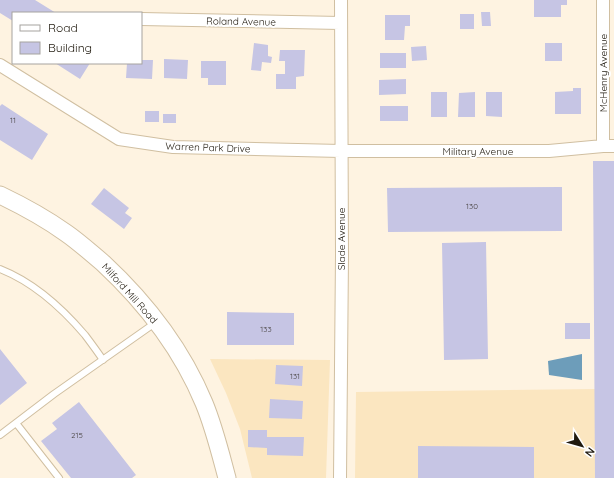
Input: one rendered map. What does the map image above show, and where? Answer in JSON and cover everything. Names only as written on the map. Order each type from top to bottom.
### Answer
[{"type":"main road","name":"Milford Mill Road","points":[[0,195],[33,212],[67,233],[118,277],[142,304],[162,330],[186,368],[204,402],[216,436],[227,478]]},
{"type":"street","name":"Slade Avenue","points":[[340,478],[342,261],[341,0]]},
{"type":"street","name":"McHenry Avenue","points":[[603,0],[609,146]]},
{"type":"street","name":"Roland Avenue","points":[[142,19],[340,22]]},
{"type":"street","name":"Warren Park Drive","points":[[0,65],[119,139],[173,147],[341,151]]},
{"type":"street","name":"Military Avenue","points":[[341,151],[549,151],[609,146]]},
{"type":"lane","points":[[0,269],[27,283],[44,295],[76,325],[103,360]]},
{"type":"lane","points":[[0,435],[156,322]]},
{"type":"lane","points":[[16,423],[59,478]]},
{"type":"shaded area","points":[[210,359],[330,360],[326,478],[252,478],[240,429],[226,393]]},
{"type":"shaded area","points":[[595,389],[595,478],[355,478],[356,392]]},
{"type":"water","points":[[582,354],[582,380],[549,375],[548,361]]},
{"type":"building","points":[[0,0],[35,0],[54,12],[12,12],[12,20],[0,13]]},
{"type":"building","points":[[534,0],[567,0],[567,5],[561,5],[561,17],[534,17]]},
{"type":"building","points":[[481,12],[490,12],[491,26],[482,26]]},
{"type":"building","points":[[460,14],[474,14],[474,29],[460,29]]},
{"type":"building","points":[[385,15],[410,15],[410,26],[405,26],[404,40],[385,40]]},
{"type":"building","points":[[254,43],[268,45],[268,56],[272,57],[271,63],[262,62],[261,71],[251,70]]},
{"type":"building","points":[[545,43],[562,43],[562,61],[545,61]]},
{"type":"building","points":[[426,46],[427,60],[412,61],[411,47]]},
{"type":"building","points":[[280,50],[305,50],[304,76],[296,77],[296,89],[276,89],[276,74],[285,74],[285,61],[279,61]]},
{"type":"building","points":[[380,53],[406,53],[406,68],[380,68]]},
{"type":"building","points":[[164,59],[188,60],[187,79],[164,78]]},
{"type":"building","points":[[142,60],[153,60],[152,79],[126,78],[127,64],[142,64]]},
{"type":"building","points":[[201,61],[226,61],[226,85],[208,85],[208,78],[201,78]]},
{"type":"building","points":[[57,64],[89,64],[80,79]]},
{"type":"building","points":[[406,79],[406,94],[379,95],[379,80]]},
{"type":"building","points":[[573,88],[581,88],[581,114],[555,114],[555,92],[573,91]]},
{"type":"building","points":[[431,92],[447,92],[447,117],[431,117]]},
{"type":"building","points":[[475,92],[475,117],[458,117],[459,93]]},
{"type":"building","points":[[486,92],[502,92],[502,117],[486,116]]},
{"type":"building","points":[[2,104],[48,134],[32,160],[0,140],[0,106]]},
{"type":"building","points":[[380,106],[408,106],[408,121],[380,121]]},
{"type":"building","points":[[145,111],[159,111],[159,122],[145,122]]},
{"type":"building","points":[[163,114],[176,114],[176,123],[163,123]]},
{"type":"building","points":[[593,161],[614,161],[614,478],[595,478]]},
{"type":"building","points":[[562,187],[562,231],[388,232],[387,188]]},
{"type":"building","points":[[104,188],[129,208],[125,213],[132,218],[124,229],[91,204]]},
{"type":"building","points":[[486,242],[488,359],[444,360],[442,243]]},
{"type":"building","points":[[227,312],[294,313],[294,345],[227,345]]},
{"type":"building","points":[[565,323],[590,323],[590,339],[565,339]]},
{"type":"building","points":[[0,349],[27,383],[0,405]]},
{"type":"building","points":[[276,365],[303,366],[302,386],[275,384]]},
{"type":"building","points":[[270,399],[303,401],[302,419],[269,418]]},
{"type":"building","points":[[79,402],[136,475],[132,478],[71,478],[41,441],[57,429],[52,423]]},
{"type":"building","points":[[248,430],[267,430],[267,437],[304,437],[303,456],[267,455],[267,448],[248,447]]},
{"type":"building","points":[[418,446],[534,447],[534,478],[418,478]]}]
